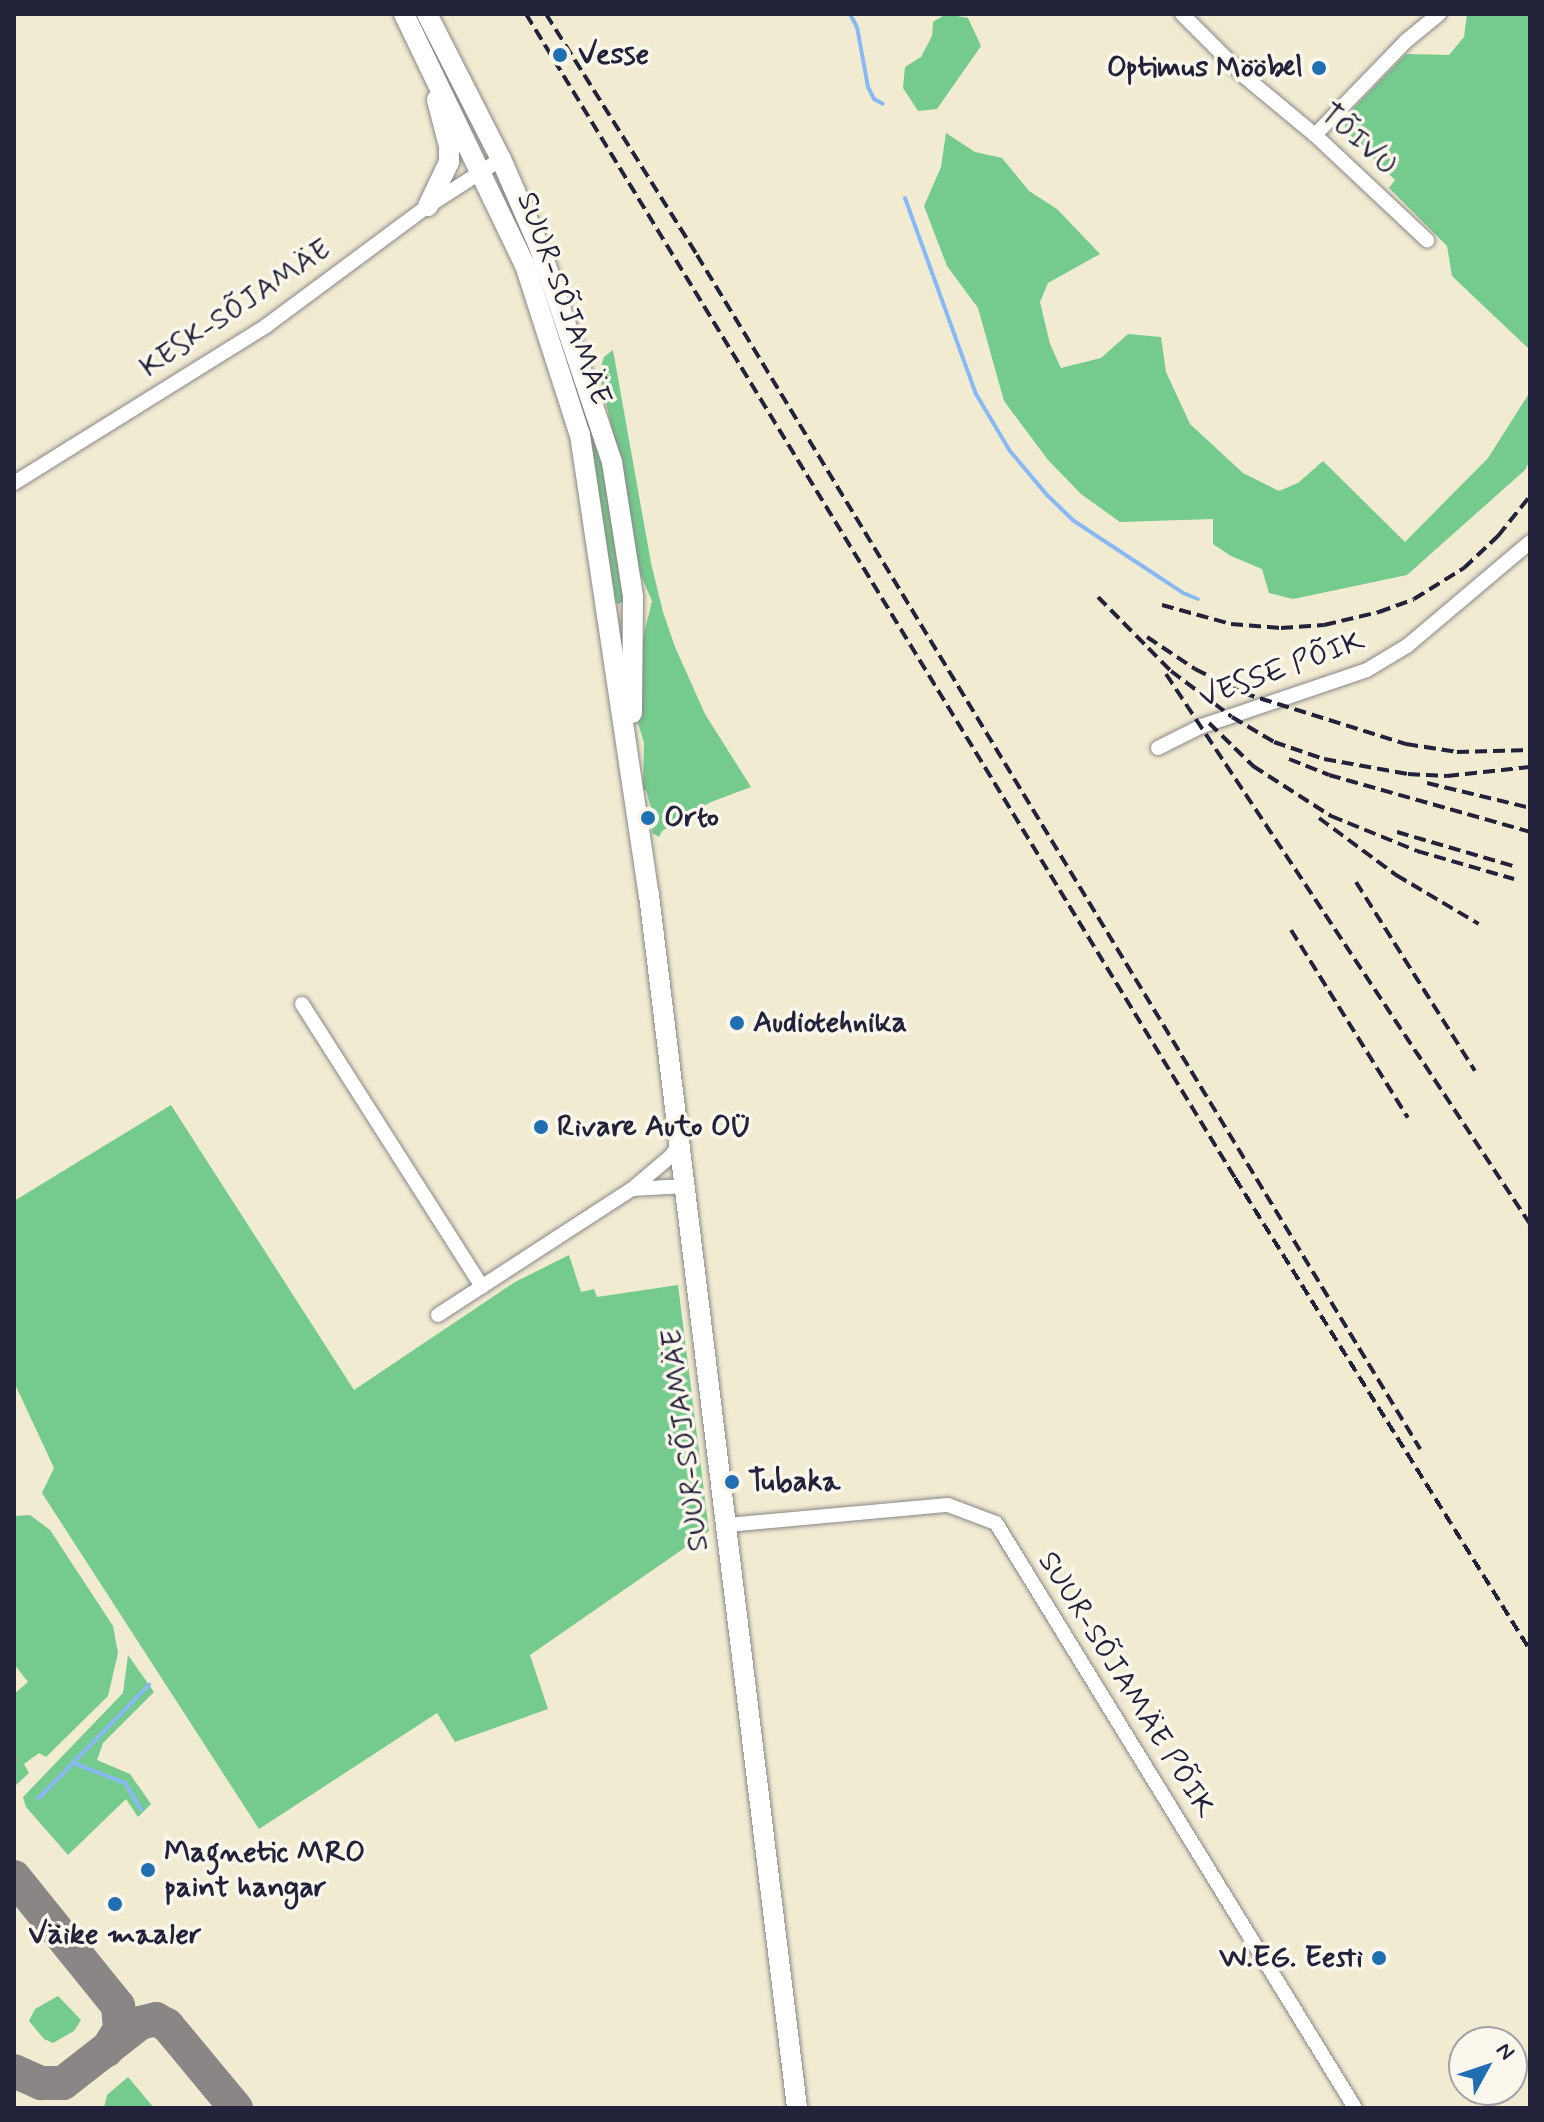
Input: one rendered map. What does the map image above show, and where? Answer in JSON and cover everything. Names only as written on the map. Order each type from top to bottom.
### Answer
[{"type":"main road","name":"SUUR-SÕJAMÄE","points":[[404,14],[525,265],[580,435],[631,765],[797,2108]]},
{"type":"main road","name":"SUUR-SÕJAMÄE","points":[[427,14],[501,159],[541,251],[612,462],[633,596],[631,765]]},
{"type":"main road","points":[[428,206],[449,162],[449,146],[433,72]]},
{"type":"main road","points":[[608,621],[633,617]]},
{"type":"street","name":"TÕIVU","points":[[1182,14],[1244,76],[1315,135],[1427,240]]},
{"type":"street","points":[[1315,135],[1406,41],[1439,14]]},
{"type":"street","name":"KESK-SÕJAMÄE","points":[[14,483],[266,326],[428,206],[501,159]]},
{"type":"street","name":"VESSE PÕIK","points":[[1158,748],[1202,726],[1367,670],[1407,646],[1530,542]]},
{"type":"street","points":[[302,1004],[482,1287]]},
{"type":"street","points":[[438,1315],[632,1189],[671,1156],[680,1143]]},
{"type":"street","points":[[632,1189],[685,1186]]},
{"type":"street","name":"SUUR-SÕJAMÄE PÕIK","points":[[727,1525],[948,1505],[996,1523],[1355,2108]]},
{"type":"green space","points":[[946,14],[968,18],[981,46],[937,109],[918,111],[903,88],[905,67],[921,57],[932,36],[933,22]]},
{"type":"green space","points":[[1467,14],[1530,14],[1530,350],[1452,276],[1447,246],[1389,188],[1395,180],[1345,130],[1345,117],[1406,54],[1449,55],[1464,37]]},
{"type":"green space","points":[[946,133],[975,152],[1002,158],[1029,191],[1057,209],[1100,254],[1048,283],[1040,302],[1050,344],[1061,368],[1101,358],[1128,334],[1161,337],[1166,372],[1190,424],[1243,473],[1279,491],[1298,483],[1323,461],[1405,542],[1488,458],[1530,392],[1530,460],[1525,470],[1407,575],[1293,599],[1269,593],[1262,569],[1231,556],[1213,544],[1213,519],[1120,522],[1081,494],[1048,460],[1004,401],[978,308],[947,266],[924,206],[941,167]]},
{"type":"green space","points":[[613,350],[651,563],[663,612],[705,714],[751,787],[711,802],[662,831],[659,837],[652,833],[653,815],[646,790],[643,790],[644,743],[636,716],[642,642],[652,601],[639,571],[624,481],[599,372],[604,357]]},
{"type":"green space","points":[[574,378],[604,463],[625,600],[619,604],[614,603]]},
{"type":"green space","points":[[171,1105],[354,1390],[515,1282],[569,1255],[581,1292],[594,1289],[597,1297],[678,1285],[709,1531],[530,1655],[548,1709],[455,1742],[437,1713],[259,1829],[42,1493],[54,1468],[14,1382],[14,1201]]},
{"type":"green space","points":[[30,1515],[50,1530],[113,1626],[118,1653],[108,1696],[46,1757],[39,1753],[24,1764],[29,1773],[14,1787],[14,1694],[28,1682],[14,1664],[14,1516]]},
{"type":"green space","points":[[128,1655],[154,1692],[103,1743],[97,1760],[130,1774],[151,1804],[138,1817],[126,1799],[68,1855],[26,1807],[23,1797],[123,1693]]},
{"type":"green space","points":[[58,1996],[81,2020],[74,2031],[53,2043],[44,2039],[29,2021],[35,2009]]},
{"type":"green space","points":[[128,2077],[154,2108],[104,2108],[107,2095]]},
{"type":"waterway","points":[[850,14],[857,27],[868,87],[874,99],[883,104]]},
{"type":"waterway","points":[[905,198],[976,394],[1010,451],[1074,521],[1183,593],[1198,599]]},
{"type":"waterway","points":[[39,1798],[149,1685]]},
{"type":"waterway","points":[[73,1763],[125,1783],[141,1810]]},
{"type":"taxiway","points":[[14,1877],[118,2006],[120,2029],[107,2050]]},
{"type":"taxiway","points":[[14,2071],[41,2083],[63,2083],[140,2023],[156,2019],[167,2025],[236,2108]]},
{"type":"railway","points":[[526,14],[1235,1178],[1530,1650]]},
{"type":"railway","points":[[546,14],[697,255],[1420,1449]]},
{"type":"railway","points":[[1162,605],[1231,624],[1281,628],[1324,625],[1379,612],[1414,599],[1464,568],[1498,536],[1530,496]]},
{"type":"railway","points":[[1098,597],[1171,671],[1232,717],[1274,742],[1324,759],[1408,774],[1447,776],[1530,767]]},
{"type":"railway","points":[[1147,637],[1195,669],[1243,693],[1406,744],[1457,752],[1530,750]]},
{"type":"railway","points":[[1166,674],[1530,1224]]},
{"type":"railway","points":[[1209,723],[1253,766],[1331,816],[1417,851],[1514,879]]},
{"type":"railway","points":[[1289,759],[1329,775],[1530,832]]},
{"type":"railway","points":[[1427,783],[1530,808]]},
{"type":"railway","points":[[1319,818],[1396,875],[1479,924]]},
{"type":"railway","points":[[1397,832],[1517,867]]},
{"type":"railway","points":[[1356,882],[1475,1071]]},
{"type":"railway","points":[[1291,930],[1408,1118]]},
{"type":"place","name":"Vesse","points":[[560,55]]},
{"type":"place","name":"Optimus Mööbel","points":[[1319,68]]},
{"type":"place","name":"Orto","points":[[648,818]]},
{"type":"place","name":"Audiotehnika","points":[[737,1023]]},
{"type":"place","name":"Rivare Auto OÜ","points":[[541,1127]]},
{"type":"place","name":"Tubaka","points":[[732,1482]]},
{"type":"place","name":"Magnetic MRO paint hangar","points":[[148,1870]]},
{"type":"place","name":"Väike maaler","points":[[115,1904]]},
{"type":"place","name":"W.EG. Eesti","points":[[1379,1958]]}]
